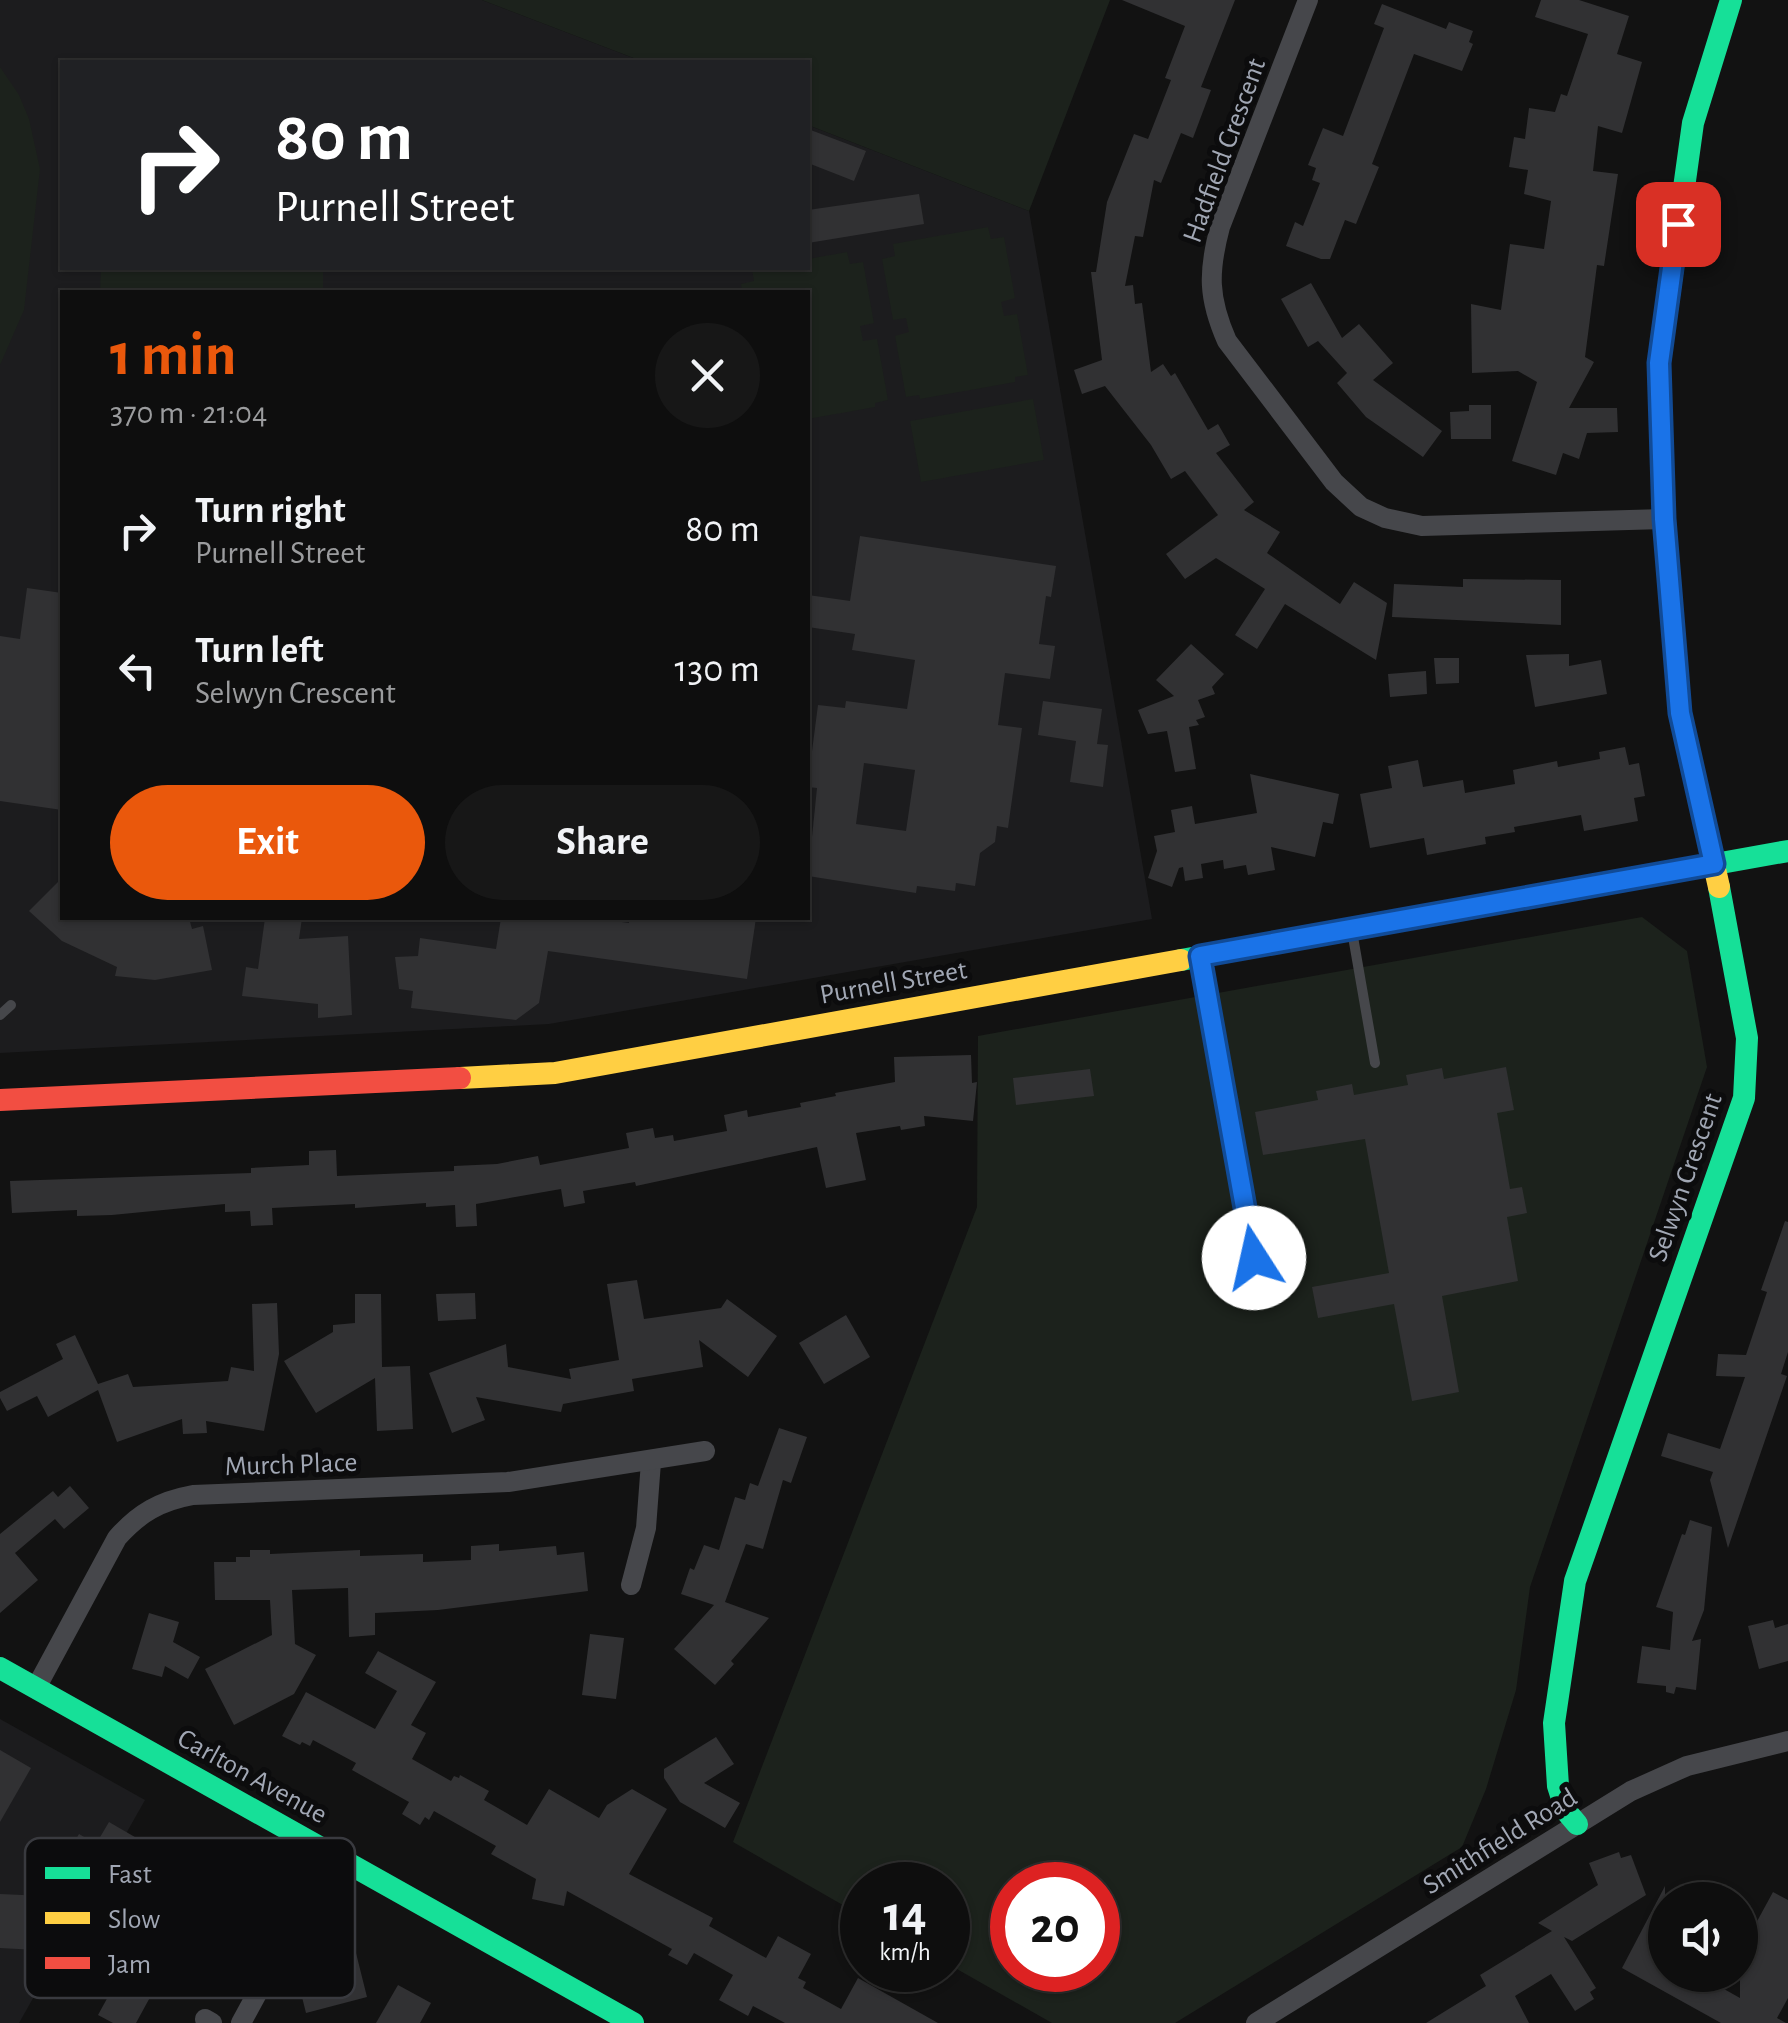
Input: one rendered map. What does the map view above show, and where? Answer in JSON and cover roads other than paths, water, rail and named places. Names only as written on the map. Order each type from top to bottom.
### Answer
[{"type":"main road","name":"Selwyn Crescent","points":[[1577,1824],[1566,1811],[1558,1786],[1554,1723],[1576,1581],[1744,1098],[1748,1068],[1747,1038],[1714,864],[1680,713],[1664,519],[1659,363],[1694,123],[1731,0]]},
{"type":"main road","name":"Purnell Street","points":[[0,1100],[555,1073],[1788,851]]},
{"type":"main road","name":"Carlton Avenue","points":[[0,1668],[304,1838]]},
{"type":"main road","name":"Carlton Avenue","points":[[355,1866],[633,2023]]},
{"type":"street","name":"Hadfield Crescent","points":[[1308,0],[1220,227],[1211,260],[1210,289],[1227,341],[1334,482],[1361,507],[1386,518],[1422,526],[1664,519]]},
{"type":"street","name":"Murch Place","points":[[36,1688],[116,1538],[152,1506],[171,1499],[508,1482],[706,1451]]},
{"type":"street","points":[[631,1585],[646,1528],[650,1462]]},
{"type":"street","name":"Smithfield Road","points":[[1256,2023],[1631,1791],[1686,1766],[1788,1741]]},
{"type":"street","points":[[241,2023],[255,1998]]},
{"type":"lane","points":[[1352,930],[1375,1062]]},
{"type":"lane","points":[[1200,956],[1254,1258]]},
{"type":"lane","points":[[0,1015],[10,1005]]}]
